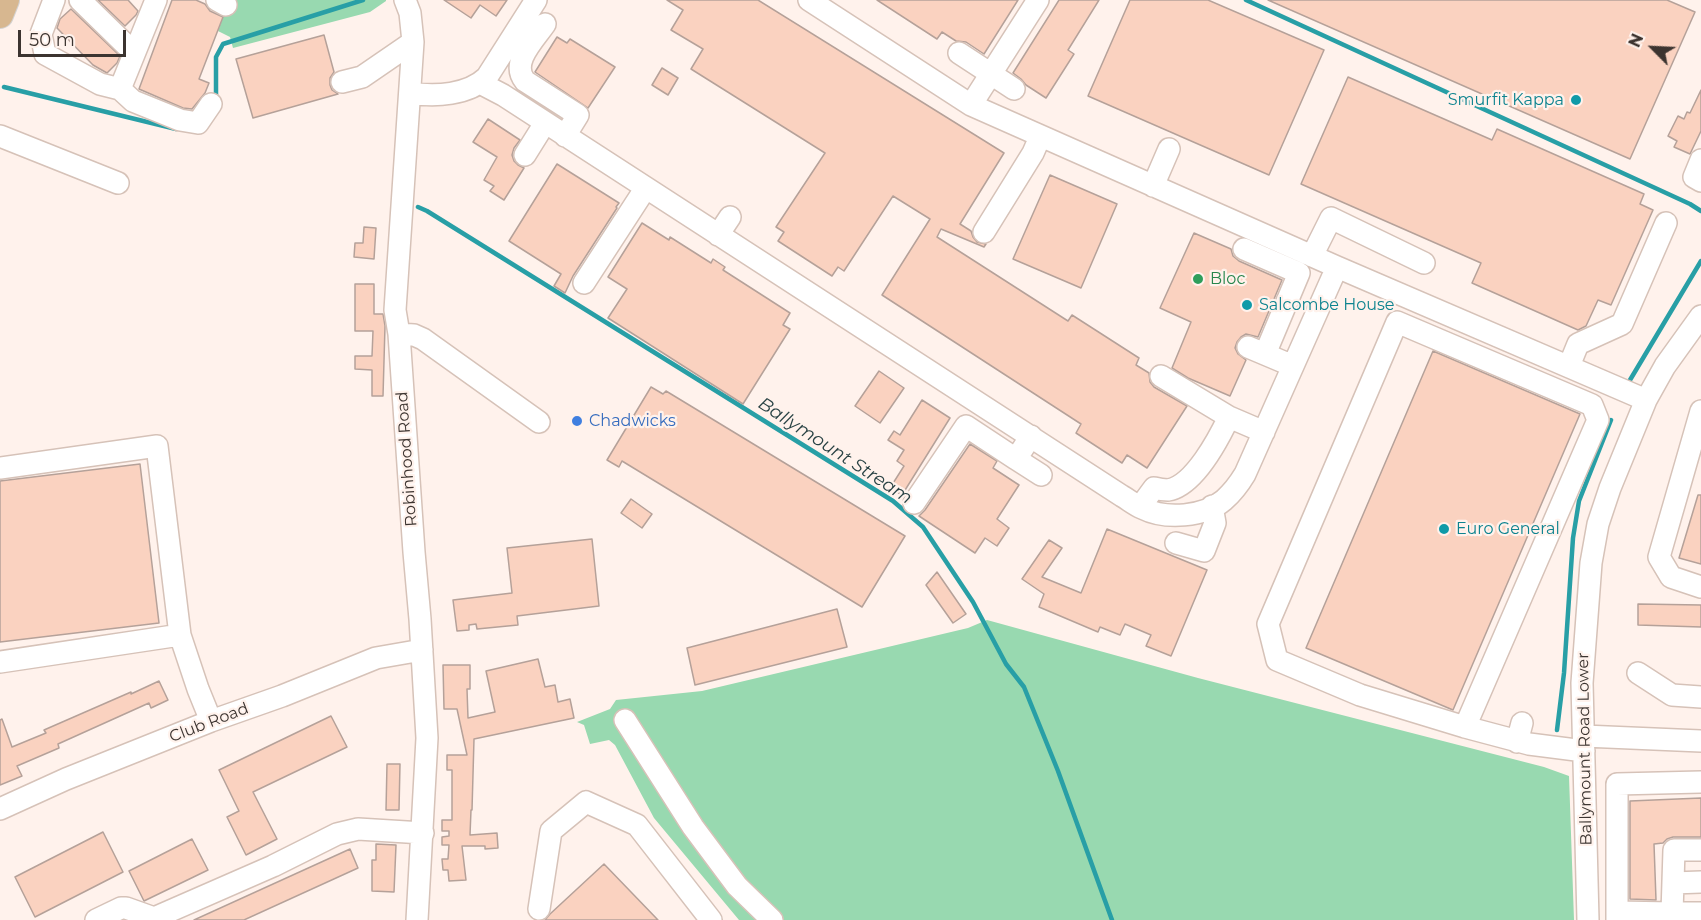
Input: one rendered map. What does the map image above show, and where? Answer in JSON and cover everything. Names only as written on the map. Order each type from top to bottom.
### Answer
[{"type":"main road","points":[[0,15],[6,0]]},
{"type":"street","points":[[54,0],[41,34],[45,54],[100,84],[120,89],[133,101],[180,120],[198,123],[211,104]]},
{"type":"street","points":[[80,0],[126,45],[136,49]]},
{"type":"street","points":[[120,89],[156,0]]},
{"type":"street","name":"Robinhood Road","points":[[405,0],[410,13],[413,42],[395,310],[399,334],[427,738],[417,920]]},
{"type":"street","points":[[410,93],[438,95],[460,91],[480,83],[487,77],[536,0]]},
{"type":"street","points":[[809,0],[971,105],[1337,267],[1646,400]]},
{"type":"street","points":[[971,105],[1038,0]]},
{"type":"street","points":[[545,24],[519,65],[520,75],[525,81],[578,115],[565,136]]},
{"type":"street","points":[[342,82],[362,77],[413,42]]},
{"type":"street","points":[[959,53],[1014,89]]},
{"type":"street","points":[[480,83],[503,95],[645,189],[1140,507],[1155,513],[1190,514],[1222,502],[1236,489],[1245,474],[1337,267]]},
{"type":"street","points":[[525,155],[545,123]]},
{"type":"street","points":[[0,136],[118,183]]},
{"type":"street","points":[[984,232],[1033,153],[1040,137]]},
{"type":"street","points":[[1153,186],[1169,149]]},
{"type":"street","points":[[1701,159],[1694,177],[1701,181]]},
{"type":"street","points":[[584,283],[645,189]]},
{"type":"street","points":[[718,235],[730,217]]},
{"type":"street","points":[[1312,256],[1331,218],[1424,263]]},
{"type":"street","points":[[1569,366],[1578,344],[1622,324],[1666,223]]},
{"type":"street","points":[[1269,237],[1253,253],[1299,273],[1256,351],[1293,366]]},
{"type":"street","name":"Ballymount Road Lower","points":[[1588,920],[1582,683],[1591,563],[1598,524],[1610,488],[1646,400],[1665,366],[1701,316]]},
{"type":"street","points":[[1465,727],[1598,420],[1592,405],[1397,322],[1268,624],[1277,660],[1360,695],[1465,727],[1520,733],[1584,744],[1701,741]]},
{"type":"street","points":[[399,334],[414,335],[423,339],[539,422]]},
{"type":"street","points":[[1161,376],[1229,417],[1264,432]]},
{"type":"street","points":[[1701,411],[1659,557],[1671,577],[1701,587]]},
{"type":"street","points":[[1140,507],[1154,488],[1169,490],[1182,483],[1198,468],[1219,438],[1229,417]]},
{"type":"street","points":[[914,503],[966,426],[1041,475]]},
{"type":"street","points":[[1016,459],[1031,436]]},
{"type":"street","points":[[0,468],[157,446],[180,635],[211,721]]},
{"type":"street","points":[[1176,543],[1204,551],[1215,523],[1212,506]]},
{"type":"street","points":[[0,662],[180,635]]},
{"type":"street","name":"Club Road","points":[[0,809],[66,779],[376,658],[422,650]]},
{"type":"street","points":[[1638,673],[1672,695],[1701,697]]},
{"type":"street","points":[[625,720],[693,827],[737,886],[772,920]]},
{"type":"street","points":[[1701,782],[1617,784],[1617,916],[1701,913]]},
{"type":"street","points":[[539,909],[551,831],[586,802],[637,825],[711,920]]},
{"type":"street","points":[[96,920],[121,908],[153,919],[273,866],[337,834],[358,829],[423,833]]},
{"type":"street","points":[[1672,913],[1674,850],[1701,849]]},
{"type":"street","points":[[1673,883],[1701,882]]},
{"type":"green space","points":[[231,0],[386,1],[370,12],[233,48],[230,37],[218,31]]},
{"type":"green space","points":[[987,620],[1198,678],[1544,767],[1569,776],[1574,920],[739,920],[654,818],[615,745],[609,740],[590,744],[584,725],[577,722],[610,709],[616,700],[702,691],[968,628]]},
{"type":"building","points":[[98,0],[128,0],[138,11],[125,26]]},
{"type":"building","points":[[172,0],[196,0],[205,4],[210,11],[223,17],[199,79],[209,83],[205,93],[192,109],[183,108],[139,89]]},
{"type":"building","points":[[444,0],[507,0],[496,16],[480,5],[471,18]]},
{"type":"building","points":[[667,0],[758,0],[1004,153],[960,224],[971,231],[977,242],[986,244],[984,247],[941,229],[937,237],[1068,321],[1072,315],[1139,358],[1136,365],[1149,373],[1150,382],[1154,387],[1187,406],[1147,468],[1127,455],[1122,463],[1076,433],[1081,424],[882,295],[930,219],[893,196],[844,271],[838,267],[832,276],[778,241],[784,232],[776,227],[825,153],[691,69],[703,49],[671,30],[683,10]]},
{"type":"building","points":[[877,0],[1018,0],[984,54],[966,42],[956,41],[942,32],[937,39]]},
{"type":"building","points":[[1059,0],[1099,0],[1068,50],[1074,54],[1046,98],[1013,73]]},
{"type":"building","points":[[1130,0],[1208,0],[1324,50],[1269,175],[1088,96]]},
{"type":"building","name":"Smurfit Kappa","points":[[1268,0],[1667,0],[1695,12],[1630,159]]},
{"type":"building","points":[[71,9],[120,56],[117,63],[107,73],[93,65],[57,28],[60,19]]},
{"type":"building","points":[[324,35],[334,72],[330,78],[330,85],[332,90],[338,94],[253,118],[236,59]]},
{"type":"building","points":[[557,37],[567,43],[570,39],[615,67],[588,108],[535,72]]},
{"type":"building","points":[[662,68],[678,78],[668,95],[652,85]]},
{"type":"building","points":[[1348,77],[1492,140],[1497,129],[1644,194],[1640,204],[1653,210],[1611,305],[1598,300],[1586,326],[1578,330],[1472,283],[1481,263],[1301,184]]},
{"type":"building","points":[[1701,90],[1701,131],[1690,154],[1674,147],[1677,141],[1668,136],[1678,116],[1684,119],[1687,112],[1690,113]]},
{"type":"building","points":[[488,119],[520,140],[512,155],[514,161],[524,168],[504,200],[490,191],[494,186],[484,180],[497,157],[473,142]]},
{"type":"building","points":[[557,164],[619,203],[573,276],[565,293],[554,286],[561,274],[509,241]]},
{"type":"building","points":[[1050,175],[1117,204],[1081,288],[1013,259]]},
{"type":"building","points":[[642,223],[669,240],[670,237],[711,263],[713,259],[725,267],[723,270],[790,313],[783,325],[790,329],[743,404],[608,318],[627,289],[608,277]]},
{"type":"building","points":[[364,227],[376,228],[374,259],[354,257],[355,243],[363,243]]},
{"type":"building","points":[[1194,233],[1231,249],[1233,256],[1239,261],[1282,280],[1258,337],[1246,334],[1237,342],[1235,348],[1238,354],[1246,360],[1230,396],[1188,378],[1172,368],[1191,322],[1160,308]]},
{"type":"building","points":[[355,284],[374,284],[374,314],[383,314],[385,326],[383,396],[372,396],[372,370],[355,369],[355,356],[372,356],[373,331],[355,331]]},
{"type":"building","name":"Euro General","points":[[1433,351],[1580,414],[1453,710],[1306,648]]},
{"type":"building","points":[[879,371],[904,388],[880,423],[855,406]]},
{"type":"building","points":[[651,387],[663,394],[666,391],[905,536],[862,607],[622,461],[619,467],[607,460]]},
{"type":"building","points":[[922,400],[950,418],[902,495],[890,488],[904,466],[897,461],[904,450],[888,440],[894,431],[900,435]]},
{"type":"building","points":[[970,444],[997,461],[993,468],[1019,485],[997,519],[1009,528],[997,546],[985,538],[975,553],[919,516]]},
{"type":"building","points":[[140,464],[159,623],[0,642],[0,481]]},
{"type":"building","points":[[1698,495],[1701,495],[1701,564],[1679,558]]},
{"type":"building","points":[[631,499],[652,514],[642,528],[621,513]]},
{"type":"building","points":[[1107,529],[1207,570],[1171,656],[1146,646],[1151,635],[1125,624],[1120,635],[1100,627],[1098,632],[1039,607],[1044,594],[1022,579],[1049,540],[1062,548],[1042,577],[1081,593]]},
{"type":"building","points":[[592,539],[599,606],[517,616],[518,625],[477,629],[476,624],[469,625],[469,630],[457,631],[453,600],[512,593],[507,548]]},
{"type":"building","points":[[937,572],[966,614],[953,623],[926,585]]},
{"type":"building","points":[[1638,604],[1701,605],[1701,627],[1638,625]]},
{"type":"building","points":[[837,609],[847,647],[695,685],[687,648]]},
{"type":"building","points":[[538,659],[545,687],[555,685],[558,702],[570,699],[574,718],[474,739],[470,835],[497,833],[498,848],[462,846],[466,880],[449,881],[448,870],[443,870],[442,859],[448,859],[449,845],[442,845],[442,837],[449,836],[449,831],[442,831],[442,820],[452,820],[452,770],[447,770],[447,755],[467,755],[457,709],[444,709],[443,665],[470,665],[470,689],[467,689],[468,718],[495,712],[486,671]]},
{"type":"building","points":[[159,681],[168,700],[151,708],[149,703],[58,744],[59,748],[17,766],[22,776],[0,785],[0,720],[2,719],[12,747],[46,733],[44,730]]},
{"type":"building","points":[[331,716],[347,747],[253,792],[277,839],[246,855],[227,817],[239,811],[219,770]]},
{"type":"building","points":[[387,764],[400,764],[399,810],[386,810]]},
{"type":"building","points":[[1701,798],[1701,837],[1673,837],[1663,843],[1654,844],[1656,900],[1630,899],[1630,801]]},
{"type":"building","points":[[103,832],[123,872],[35,917],[15,877]]},
{"type":"building","points":[[192,839],[208,870],[144,901],[129,871]]},
{"type":"building","points":[[376,844],[396,845],[394,892],[372,891],[372,860],[376,860]]},
{"type":"building","points":[[350,849],[358,868],[244,920],[194,920]]},
{"type":"building","points":[[604,864],[658,920],[545,920],[550,914]]},
{"type":"waterway","points":[[216,100],[216,57],[223,44],[363,0]]},
{"type":"waterway","points":[[1246,0],[1701,211]]},
{"type":"waterway","points":[[4,87],[176,129]]},
{"type":"waterway","name":"Ballymount Stream","points":[[418,207],[893,501],[923,527],[973,602],[1006,664],[1024,687],[1058,771],[1112,920]]},
{"type":"waterway","points":[[1630,380],[1701,261]]},
{"type":"waterway","points":[[1557,730],[1564,673],[1573,538],[1579,501],[1611,420]]},
{"type":"place","name":"Smurfit Kappa","points":[[1576,100]]},
{"type":"place","name":"Bloc","points":[[1198,279]]},
{"type":"place","name":"Salcombe House","points":[[1247,305]]},
{"type":"place","name":"Chadwicks","points":[[577,421]]},
{"type":"place","name":"Euro General","points":[[1444,529]]}]
